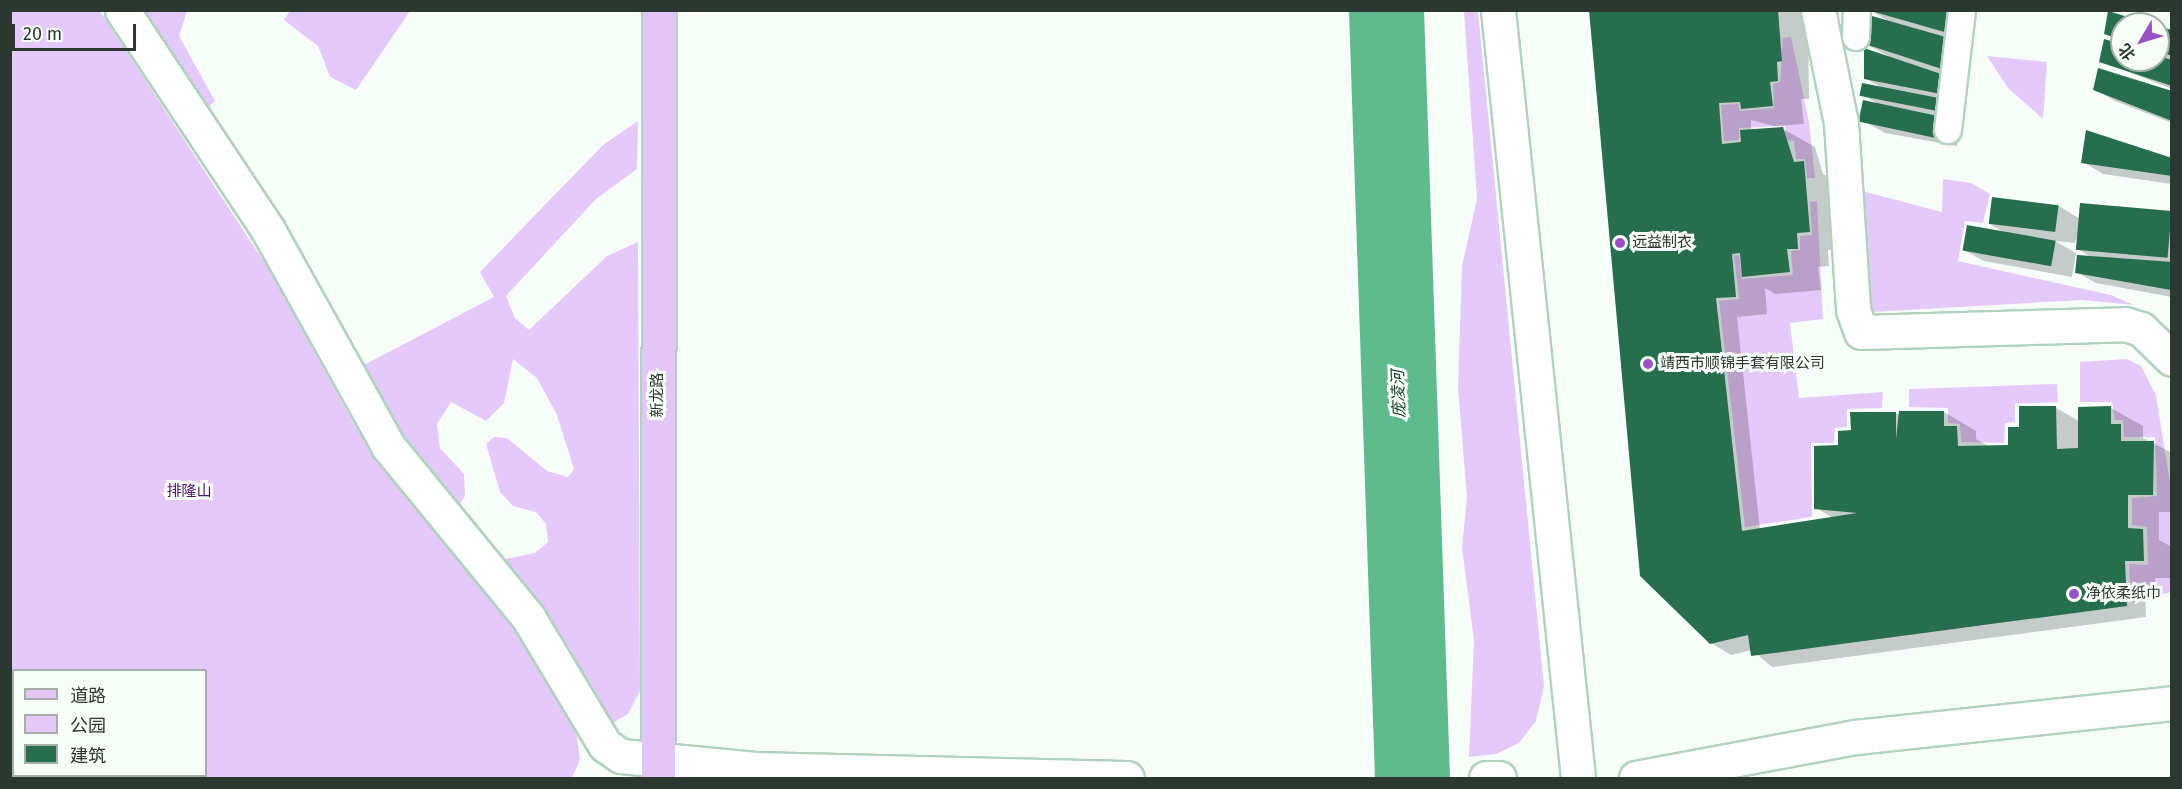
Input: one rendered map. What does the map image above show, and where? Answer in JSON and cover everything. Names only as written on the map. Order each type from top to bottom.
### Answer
[{"type":"main road","name":"新龙路","points":[[659,10],[667,769]]},
{"type":"main road","name":"新龙路","points":[[667,769],[676,10]]},
{"type":"street","points":[[122,10],[268,230],[388,446],[528,617],[605,745],[621,756],[667,769],[1127,778]]},
{"type":"street","points":[[1498,10],[1578,778]]},
{"type":"street","points":[[1818,10],[1841,123],[1853,310],[1861,332],[2125,324],[2141,328],[2171,357]]},
{"type":"street","points":[[1636,778],[1856,737],[2172,703]]},
{"type":"street","points":[[1486,778],[1498,778]]},
{"type":"lane","points":[[1856,38],[1857,10]]},
{"type":"lane","points":[[1948,130],[1962,10]]},
{"type":"green space","name":"排隆山","points":[[10,11],[100,11],[268,268],[355,426],[513,622],[560,693],[577,737],[580,760],[572,778],[11,778]]},
{"type":"green space","points":[[135,11],[187,11],[179,36],[215,101],[207,108]]},
{"type":"green space","points":[[290,11],[410,11],[356,90],[330,77],[318,46],[284,20]]},
{"type":"green space","points":[[1464,11],[1478,11],[1544,686],[1536,721],[1519,743],[1496,754],[1469,757],[1474,640],[1462,548],[1467,498],[1458,387],[1462,266],[1477,199]]},
{"type":"green space","points":[[1791,37],[1809,122],[1815,178],[1807,178],[1805,159],[1796,159],[1794,141],[1786,140],[1785,126],[1739,128],[1739,140],[1724,141],[1721,105],[1738,104],[1740,111],[1774,108],[1773,84],[1780,82],[1783,38]]},
{"type":"green space","points":[[1987,56],[2047,62],[2043,119],[2008,88]]},
{"type":"green space","points":[[638,121],[637,169],[596,199],[506,296],[515,318],[529,330],[607,256],[638,242],[640,691],[628,714],[609,725],[505,559],[535,553],[548,542],[546,524],[536,512],[513,506],[500,492],[486,444],[494,437],[507,438],[547,471],[568,477],[574,469],[557,415],[537,378],[513,359],[504,403],[486,421],[451,402],[437,424],[440,448],[464,474],[465,496],[460,504],[396,426],[362,366],[494,297],[480,272],[603,145]]},
{"type":"green space","points":[[1943,179],[1971,183],[1990,194],[1983,223],[1965,221],[1958,261],[2111,295],[2134,305],[2082,300],[1872,312],[1867,304],[1862,191],[1942,212]]},
{"type":"green space","points":[[1817,201],[1823,319],[1790,323],[1799,398],[1883,392],[1882,408],[1847,409],[1847,427],[1835,428],[1834,443],[1811,443],[1812,517],[1745,527],[1719,301],[1739,299],[1734,256],[1739,255],[1742,279],[1793,275],[1791,251],[1800,250],[1800,236],[1812,235],[1810,202]]},
{"type":"green space","points":[[2127,359],[2141,366],[2156,395],[2172,496],[2171,592],[2131,603],[2129,564],[2148,565],[2147,527],[2132,525],[2132,498],[2157,496],[2155,437],[2124,437],[2123,420],[2115,420],[2112,402],[2080,402],[2080,362]]},
{"type":"green space","points":[[2057,384],[2058,402],[2015,404],[2015,422],[2005,423],[2004,443],[1961,442],[1960,424],[1948,423],[1948,408],[1909,407],[1909,389]]},
{"type":"building","points":[[1589,10],[1778,10],[1782,61],[1777,62],[1778,81],[1770,82],[1773,106],[1741,109],[1740,102],[1719,103],[1722,144],[1741,142],[1740,130],[1783,127],[1794,162],[1804,161],[1810,232],[1797,233],[1798,249],[1787,249],[1790,272],[1742,277],[1740,253],[1732,254],[1736,297],[1716,298],[1742,531],[1857,513],[1814,509],[1814,446],[1838,445],[1838,431],[1851,430],[1850,412],[1896,412],[1896,439],[1899,411],[1944,411],[1944,426],[1957,426],[1958,446],[2008,445],[2008,427],[2019,427],[2019,406],[2056,406],[2057,449],[2078,448],[2078,407],[2111,406],[2111,424],[2121,424],[2121,441],[2154,441],[2153,495],[2128,495],[2128,528],[2143,529],[2144,561],[2125,561],[2127,606],[1751,656],[1748,635],[1710,644],[1640,576]]},
{"type":"building","points":[[1871,11],[1951,12],[1948,33]]},
{"type":"building","points":[[2108,11],[2111,12],[2110,36],[2104,34]]},
{"type":"building","points":[[1865,14],[1949,38],[1945,70],[1865,44]]},
{"type":"building","points":[[2170,29],[2172,30],[2172,56],[2170,55]]},
{"type":"building","points":[[2104,39],[2110,41],[2110,66],[2099,62]]},
{"type":"building","points":[[1864,48],[1944,75],[1941,94],[1864,79]]},
{"type":"building","points":[[2170,59],[2172,60],[2172,86],[2129,72],[2170,72]]},
{"type":"building","points":[[2098,68],[2172,91],[2172,121],[2093,90]]},
{"type":"building","points":[[1862,83],[1942,99],[1940,111],[1860,96]]},
{"type":"building","points":[[1863,100],[1941,117],[1937,138],[1858,122]]},
{"type":"building","points":[[2086,130],[2172,158],[2172,176],[2081,163]]},
{"type":"building","points":[[1992,197],[2059,205],[2055,232],[1989,224]]},
{"type":"building","points":[[2080,203],[2172,211],[2168,258],[2076,250]]},
{"type":"building","points":[[1967,225],[2056,241],[2051,266],[1962,251]]},
{"type":"building","points":[[2077,255],[2172,262],[2171,290],[2075,273]]},
{"type":"waterway","name":"庞凌河","points":[[1386,10],[1412,778]]},
{"type":"place","name":"远益制衣","points":[[1620,243]]},
{"type":"place","name":"靖西市顺锦手套有限公司","points":[[1648,364]]},
{"type":"place","name":"净依柔纸巾","points":[[2074,594]]}]
